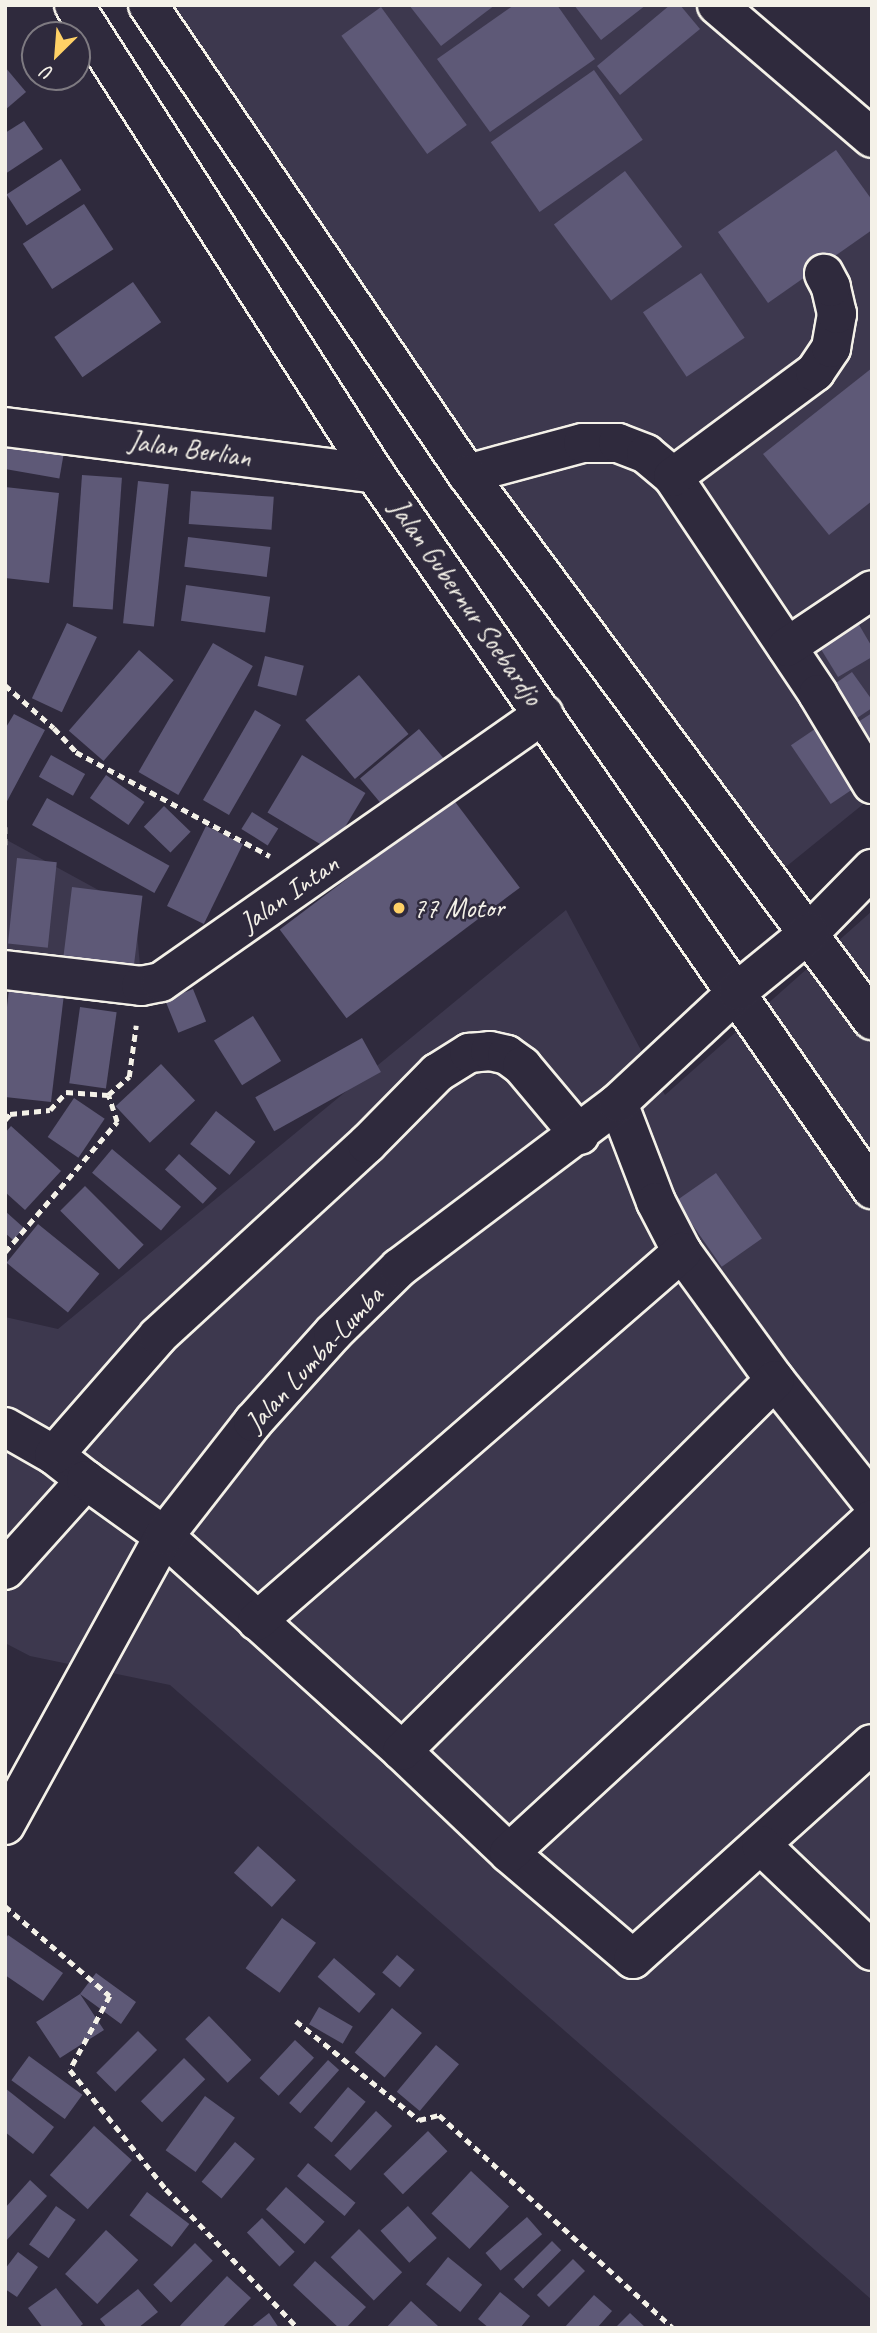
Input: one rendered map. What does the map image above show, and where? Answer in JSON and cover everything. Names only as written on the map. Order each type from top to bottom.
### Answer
[{"type":"main road","name":"Jalan Gubernur Soebardjo","points":[[74,5],[375,474],[738,991],[872,1189]]},
{"type":"main road","points":[[148,5],[467,474],[872,1020]]},
{"type":"main road","points":[[717,5],[872,138]]},
{"type":"main road","points":[[673,477],[815,372],[831,348],[838,314],[831,287],[824,274]]},
{"type":"main road","name":"Jalan Berlian","points":[[5,427],[375,474]]},
{"type":"main road","points":[[467,474],[583,443],[618,443],[646,454],[673,477],[787,647],[872,784]]},
{"type":"main road","points":[[787,647],[872,590]]},
{"type":"main road","name":"Jalan Intan","points":[[5,970],[141,986],[161,982],[544,714]]},
{"type":"main road","name":"Jalan Lumba-Lumba","points":[[8,1814],[164,1536],[253,1422],[333,1333],[399,1268],[580,1135],[618,1103],[738,991],[809,933],[872,869]]},
{"type":"main road","points":[[54,1455],[158,1336],[357,1154],[437,1073],[469,1053],[490,1051],[507,1055],[522,1066],[580,1135]]},
{"type":"main road","points":[[618,1103],[656,1202],[682,1252],[775,1380],[872,1502]]},
{"type":"main road","points":[[257,1621],[682,1252]]},
{"type":"main road","points":[[402,1751],[775,1380]]},
{"type":"main road","points":[[5,1427],[54,1455],[164,1536],[402,1751],[509,1853],[633,1959],[872,1744]]},
{"type":"main road","points":[[5,1570],[86,1480]]},
{"type":"main road","points":[[509,1853],[872,1519]]},
{"type":"main road","points":[[761,1845],[872,1951]]},
{"type":"path","points":[[5,685],[54,728],[76,752],[311,878]]},
{"type":"path","points":[[5,827],[5,845]]},
{"type":"path","points":[[5,1121],[10,1114],[50,1110],[66,1091],[108,1095],[129,1077],[141,986]]},
{"type":"path","points":[[5,1252],[117,1122],[108,1095]]},
{"type":"path","points":[[5,1906],[110,1996],[70,2070],[166,2189],[298,2328]]},
{"type":"path","points":[[296,2021],[419,2120],[439,2115],[673,2328]]},
{"type":"shaded area","points":[[143,5],[714,5],[872,153],[872,797],[771,879],[683,802]]},
{"type":"shaded area","points":[[5,839],[135,910],[141,977],[5,977]]},
{"type":"shaded area","points":[[566,910],[665,1095],[872,911],[872,2300],[170,1685],[30,1656],[5,1643],[5,1317],[58,1329]]},
{"type":"building","points":[[409,5],[495,5],[441,46]]},
{"type":"building","points":[[514,5],[557,5],[595,59],[490,132],[437,59]]},
{"type":"building","points":[[574,5],[646,5],[601,40]]},
{"type":"building","points":[[670,5],[680,5],[700,29],[620,95],[597,66]]},
{"type":"building","points":[[381,7],[467,125],[427,154],[341,36]]},
{"type":"building","points":[[5,67],[21,86],[21,91],[26,92],[5,110]]},
{"type":"building","points":[[594,70],[643,140],[540,212],[491,142]]},
{"type":"building","points":[[24,121],[43,149],[5,174],[5,133]]},
{"type":"building","points":[[836,150],[872,200],[872,230],[768,303],[718,232]]},
{"type":"building","points":[[61,159],[81,190],[27,225],[6,194]]},
{"type":"building","points":[[625,171],[682,247],[611,300],[554,225]]},
{"type":"building","points":[[84,204],[113,249],[52,289],[23,244]]},
{"type":"building","points":[[701,273],[745,338],[687,377],[643,312]]},
{"type":"building","points":[[133,282],[161,322],[82,377],[54,337]]},
{"type":"building","points":[[872,368],[872,501],[829,535],[763,454]]},
{"type":"building","points":[[9,430],[66,440],[59,478],[5,469]]},
{"type":"building","points":[[82,475],[122,478],[113,609],[73,607]]},
{"type":"building","points":[[138,481],[169,484],[154,626],[123,623]]},
{"type":"building","points":[[5,487],[59,493],[49,583],[5,578]]},
{"type":"building","points":[[191,491],[274,497],[271,530],[189,524]]},
{"type":"building","points":[[188,537],[270,547],[267,577],[184,567]]},
{"type":"building","points":[[186,585],[270,597],[265,632],[181,621]]},
{"type":"building","points":[[67,623],[97,637],[62,712],[32,698]]},
{"type":"building","points":[[858,623],[872,647],[872,657],[838,677],[819,646]]},
{"type":"building","points":[[213,643],[253,666],[178,795],[138,772]]},
{"type":"building","points":[[139,650],[174,680],[104,761],[69,731]]},
{"type":"building","points":[[265,656],[304,666],[296,696],[258,686]]},
{"type":"building","points":[[852,672],[872,700],[872,708],[857,718],[833,685]]},
{"type":"building","points":[[359,675],[408,734],[355,779],[305,720]]},
{"type":"building","points":[[255,710],[281,725],[229,815],[203,800]]},
{"type":"building","points":[[872,713],[872,741],[858,722]]},
{"type":"building","points":[[14,714],[45,730],[5,805],[5,729]]},
{"type":"building","points":[[419,729],[449,765],[390,814],[360,778]]},
{"type":"building","points":[[815,729],[855,788],[831,804],[791,745]]},
{"type":"building","points":[[51,755],[85,774],[73,796],[39,777]]},
{"type":"building","points":[[302,755],[365,793],[331,851],[267,812]]},
{"type":"building","points":[[106,775],[145,802],[128,825],[90,798]]},
{"type":"building","points":[[47,798],[169,866],[154,893],[32,825]]},
{"type":"building","name":"77 Motor","points":[[453,799],[520,888],[346,1018],[280,930]]},
{"type":"building","points":[[164,806],[191,832],[170,853],[144,827]]},
{"type":"building","points":[[252,812],[278,828],[268,845],[241,829]]},
{"type":"building","points":[[206,826],[243,844],[204,924],[167,906]]},
{"type":"building","points":[[17,858],[57,862],[48,948],[8,944]]},
{"type":"building","points":[[72,887],[142,896],[133,971],[63,962]]},
{"type":"building","points":[[10,980],[65,986],[51,1102],[5,1097],[5,1025]]},
{"type":"building","points":[[193,989],[206,1021],[178,1033],[165,1000]]},
{"type":"building","points":[[80,1007],[117,1012],[106,1088],[69,1083]]},
{"type":"building","points":[[253,1016],[281,1061],[242,1085],[214,1040]]},
{"type":"building","points":[[362,1038],[381,1072],[274,1131],[255,1097]]},
{"type":"building","points":[[161,1064],[195,1101],[150,1143],[116,1106]]},
{"type":"building","points":[[74,1098],[105,1119],[78,1158],[48,1137]]},
{"type":"building","points":[[216,1111],[255,1142],[230,1175],[190,1144]]},
{"type":"building","points":[[11,1126],[61,1171],[25,1210],[5,1192],[5,1133]]},
{"type":"building","points":[[112,1149],[181,1207],[161,1231],[92,1173]]},
{"type":"building","points":[[179,1154],[217,1188],[203,1204],[165,1170]]},
{"type":"building","points":[[716,1173],[762,1239],[722,1267],[676,1201]]},
{"type":"building","points":[[85,1186],[144,1245],[119,1269],[60,1211]]},
{"type":"building","points":[[5,1211],[24,1228],[13,1240],[5,1233]]},
{"type":"building","points":[[38,1224],[99,1274],[68,1313],[7,1263]]},
{"type":"building","points":[[258,1846],[296,1880],[272,1907],[234,1873]]},
{"type":"building","points":[[282,1918],[316,1943],[280,1993],[246,1968]]},
{"type":"building","points":[[8,1935],[63,1973],[43,2001],[5,1975],[5,1940]]},
{"type":"building","points":[[397,1955],[415,1970],[400,1987],[382,1973]]},
{"type":"building","points":[[334,1958],[376,1994],[359,2013],[318,1977]]},
{"type":"building","points":[[96,1973],[136,2002],[121,2024],[80,1994]]},
{"type":"building","points":[[80,1994],[104,2030],[60,2058],[36,2022]]},
{"type":"building","points":[[319,2007],[353,2026],[343,2044],[309,2024]]},
{"type":"building","points":[[392,2008],[422,2033],[385,2077],[355,2052]]},
{"type":"building","points":[[209,2016],[251,2060],[228,2083],[185,2039]]},
{"type":"building","points":[[138,2031],[157,2050],[115,2092],[96,2073]]},
{"type":"building","points":[[295,2040],[314,2058],[279,2096],[260,2078]]},
{"type":"building","points":[[436,2045],[459,2064],[420,2111],[397,2092]]},
{"type":"building","points":[[29,2056],[82,2095],[65,2119],[11,2080]]},
{"type":"building","points":[[184,2058],[205,2079],[162,2122],[141,2101]]},
{"type":"building","points":[[328,2060],[339,2070],[300,2113],[289,2103]]},
{"type":"building","points":[[348,2087],[366,2102],[332,2142],[314,2128]]},
{"type":"building","points":[[5,2088],[54,2127],[33,2154],[5,2132]]},
{"type":"building","points":[[205,2096],[235,2118],[196,2172],[166,2150]]},
{"type":"building","points":[[376,2111],[392,2126],[350,2171],[334,2156]]},
{"type":"building","points":[[94,2126],[132,2160],[88,2209],[50,2175]]},
{"type":"building","points":[[428,2131],[447,2151],[403,2194],[383,2174]]},
{"type":"building","points":[[235,2142],[255,2159],[221,2199],[202,2182]]},
{"type":"building","points":[[308,2163],[355,2203],[345,2216],[297,2176]]},
{"type":"building","points":[[471,2171],[509,2206],[469,2249],[431,2213]]},
{"type":"building","points":[[30,2180],[47,2196],[5,2242],[5,2208]]},
{"type":"building","points":[[286,2187],[325,2222],[305,2244],[266,2209]]},
{"type":"building","points":[[147,2192],[189,2224],[172,2247],[130,2215]]},
{"type":"building","points":[[56,2206],[76,2220],[49,2258],[29,2245]]},
{"type":"building","points":[[408,2206],[437,2238],[409,2263],[381,2231]]},
{"type":"building","points":[[527,2217],[542,2234],[501,2270],[485,2253]]},
{"type":"building","points":[[262,2218],[295,2252],[280,2266],[247,2233]]},
{"type":"building","points":[[359,2229],[402,2272],[374,2300],[331,2257]]},
{"type":"building","points":[[106,2230],[138,2260],[97,2304],[65,2274]]},
{"type":"building","points":[[552,2241],[561,2250],[523,2288],[514,2279]]},
{"type":"building","points":[[195,2243],[213,2261],[171,2302],[153,2285]]},
{"type":"building","points":[[18,2252],[38,2267],[17,2297],[5,2289],[5,2269]]},
{"type":"building","points":[[448,2257],[482,2285],[460,2312],[426,2284]]},
{"type":"building","points":[[573,2259],[585,2271],[549,2307],[537,2295]]},
{"type":"building","points":[[315,2261],[366,2307],[346,2328],[339,2328],[293,2285]]},
{"type":"building","points":[[227,2276],[251,2298],[222,2328],[178,2328]]},
{"type":"building","points":[[56,2288],[83,2324],[78,2328],[43,2328],[28,2308]]},
{"type":"building","points":[[138,2289],[158,2312],[138,2328],[107,2328],[100,2319]]},
{"type":"building","points":[[500,2292],[530,2316],[520,2328],[489,2328],[478,2319]]},
{"type":"building","points":[[594,2295],[612,2311],[597,2328],[564,2328]]},
{"type":"building","points":[[411,2301],[438,2326],[386,2328]]},
{"type":"building","points":[[269,2313],[279,2328],[250,2328]]},
{"type":"building","points":[[630,2313],[646,2328],[615,2328]]},
{"type":"place","name":"77 Motor","points":[[399,908]]}]
